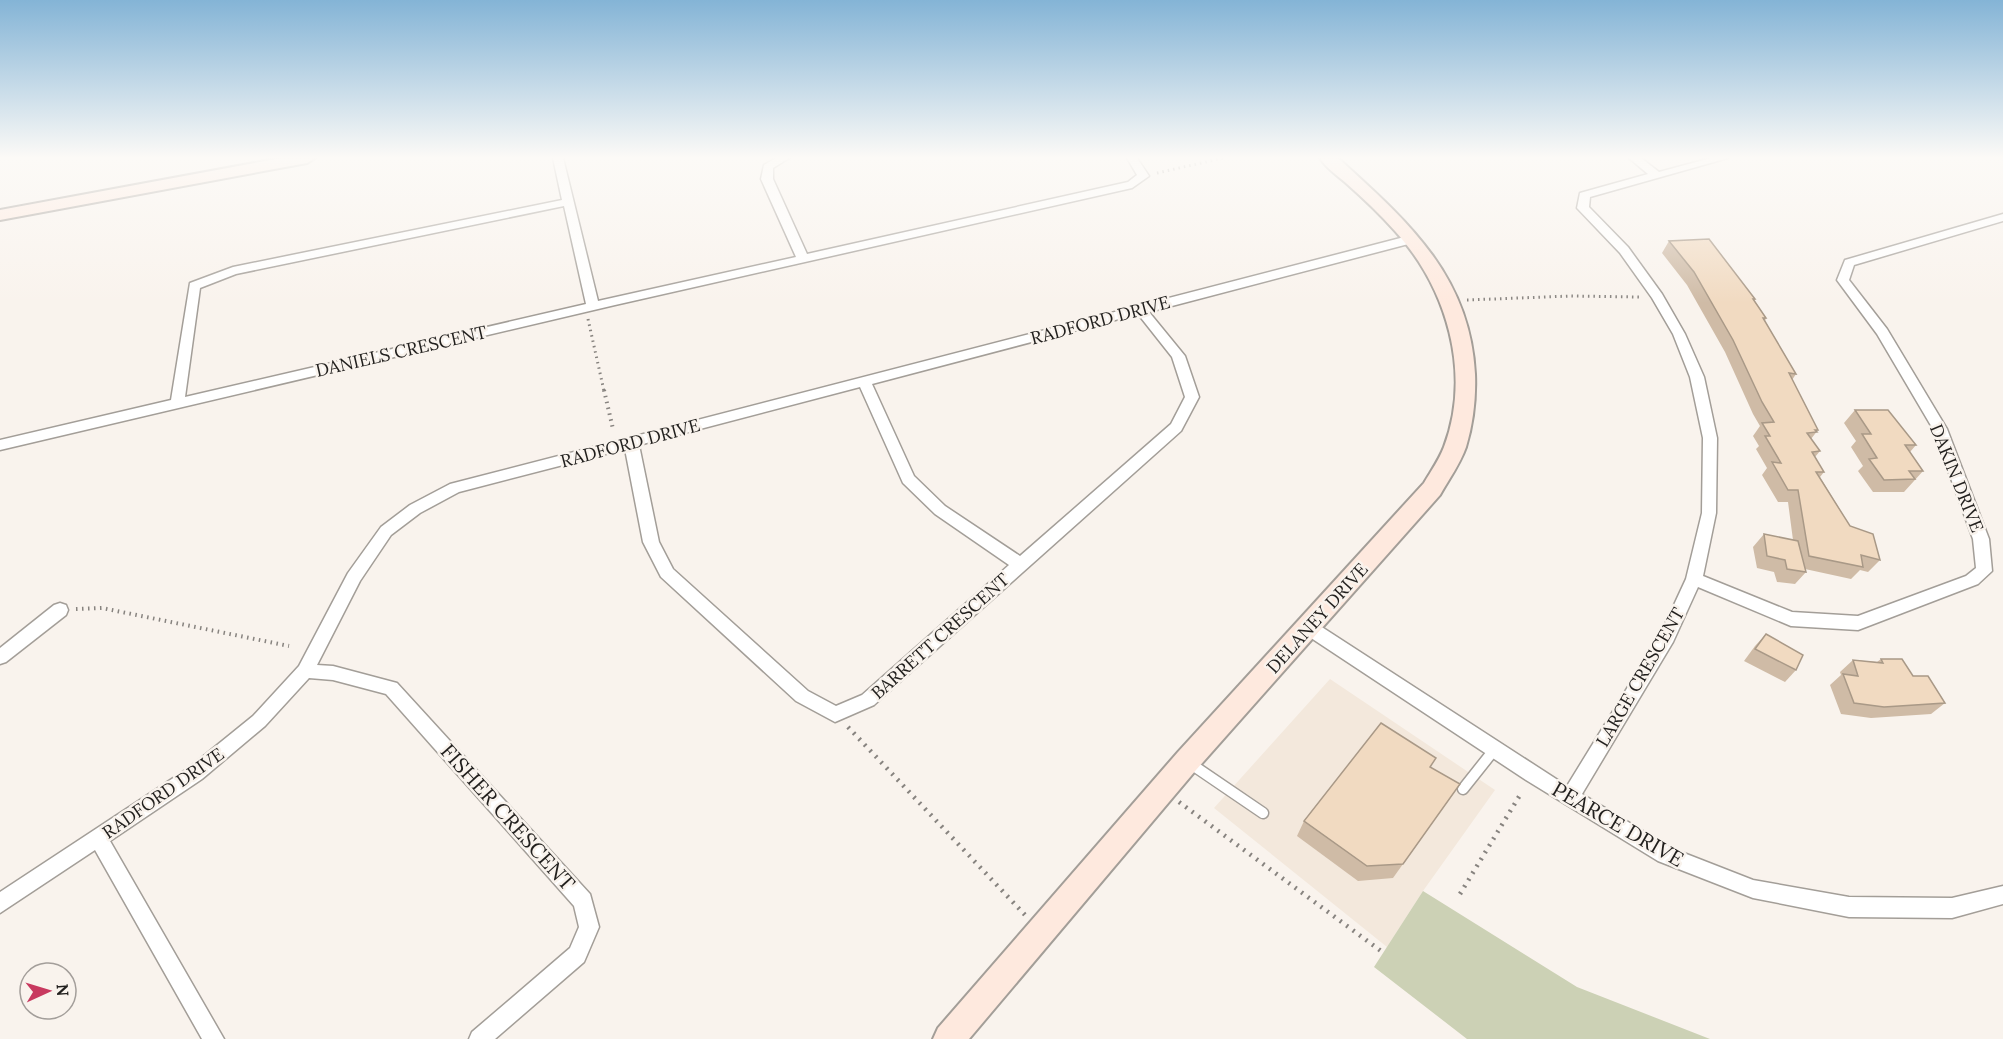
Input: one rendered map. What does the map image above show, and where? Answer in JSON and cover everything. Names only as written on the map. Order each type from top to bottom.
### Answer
[{"type":"street","points":[[0,215],[46,206]]},
{"type":"street","points":[[177,403],[194,286],[233,271],[546,206]]},
{"type":"street","points":[[569,206],[592,307]]},
{"type":"street","points":[[779,206],[803,259]]},
{"type":"street","name":"DANIELS CRESCENT","points":[[0,445],[1036,206]]},
{"type":"street","name":"DELANEY DRIVE","points":[[949,1039],[1187,761],[1432,489],[1457,442],[1466,382],[1460,330],[1450,300],[1412,239],[1378,206]]},
{"type":"street","name":"LARGE CRESCENT","points":[[1570,797],[1667,637],[1694,579],[1710,513],[1710,438],[1697,376],[1679,334],[1658,297],[1624,250],[1583,206]]},
{"type":"street","name":"DAKIN DRIVE","points":[[1694,579],[1791,619],[1858,623],[1972,580],[1984,571],[1981,539],[1940,429],[1882,332],[1843,280],[1849,263],[2003,217]]},
{"type":"street","name":"RADFORD DRIVE","points":[[0,903],[196,773],[259,720],[305,671],[354,577],[387,531],[415,509],[456,488],[1412,239]]},
{"type":"street","name":"BARRETT CRESCENT","points":[[835,714],[868,700],[1176,426],[1192,397],[1178,356],[1141,310]]},
{"type":"street","points":[[864,382],[908,480],[940,510],[1020,564]]},
{"type":"street","points":[[631,443],[651,542],[666,573],[802,696],[835,714]]},
{"type":"street","points":[[0,657],[60,610]]},
{"type":"street","name":"PEARCE DRIVE","points":[[1308,627],[1494,750],[1665,855],[1753,889],[1849,907],[1952,908],[2003,895]]},
{"type":"street","name":"FISHER CRESCENT","points":[[305,671],[333,673],[391,687],[583,901],[589,927],[577,955],[479,1039]]},
{"type":"street","points":[[99,838],[214,1039]]},
{"type":"lane","points":[[1464,789],[1494,750]]},
{"type":"lane","points":[[1187,761],[1263,813]]},
{"type":"path","points":[[1450,300],[1571,296],[1658,297]]},
{"type":"path","points":[[592,307],[587,317],[613,429]]},
{"type":"path","points":[[60,610],[102,608],[289,646]]},
{"type":"path","points":[[835,714],[866,744],[1042,932]]},
{"type":"path","points":[[1163,789],[1381,951]]},
{"type":"path","points":[[1460,894],[1520,795]]},
{"type":"shaded area","points":[[1330,679],[1495,790],[1423,891],[1387,947],[1214,808]]},
{"type":"green space","points":[[1423,891],[1577,987],[1710,1039],[1467,1039],[1374,967]]},
{"type":"building","points":[[1709,239],[1755,299],[1753,299],[1766,318],[1763,318],[1796,374],[1789,373],[1818,430],[1807,433],[1820,451],[1812,452],[1824,472],[1816,472],[1850,526],[1873,534],[1880,560],[1861,555],[1863,567],[1809,556],[1798,490],[1788,490],[1772,462],[1781,463],[1765,436],[1770,436],[1762,423],[1774,422],[1733,340],[1694,272],[1669,241]]},
{"type":"building","points":[[1855,410],[1888,410],[1916,445],[1905,445],[1923,471],[1909,471],[1915,479],[1884,480],[1869,459],[1877,458],[1862,434],[1871,434]]},
{"type":"building","points":[[1764,534],[1798,541],[1806,572],[1787,569],[1785,560],[1767,556]]},
{"type":"building","points":[[1766,634],[1803,655],[1796,670],[1755,649]]},
{"type":"building","points":[[1881,659],[1902,659],[1913,676],[1928,676],[1945,703],[1884,707],[1854,703],[1843,674],[1858,676],[1853,660],[1883,663]]},
{"type":"building","points":[[1381,723],[1436,758],[1430,767],[1460,784],[1403,864],[1367,866],[1304,821]]}]
